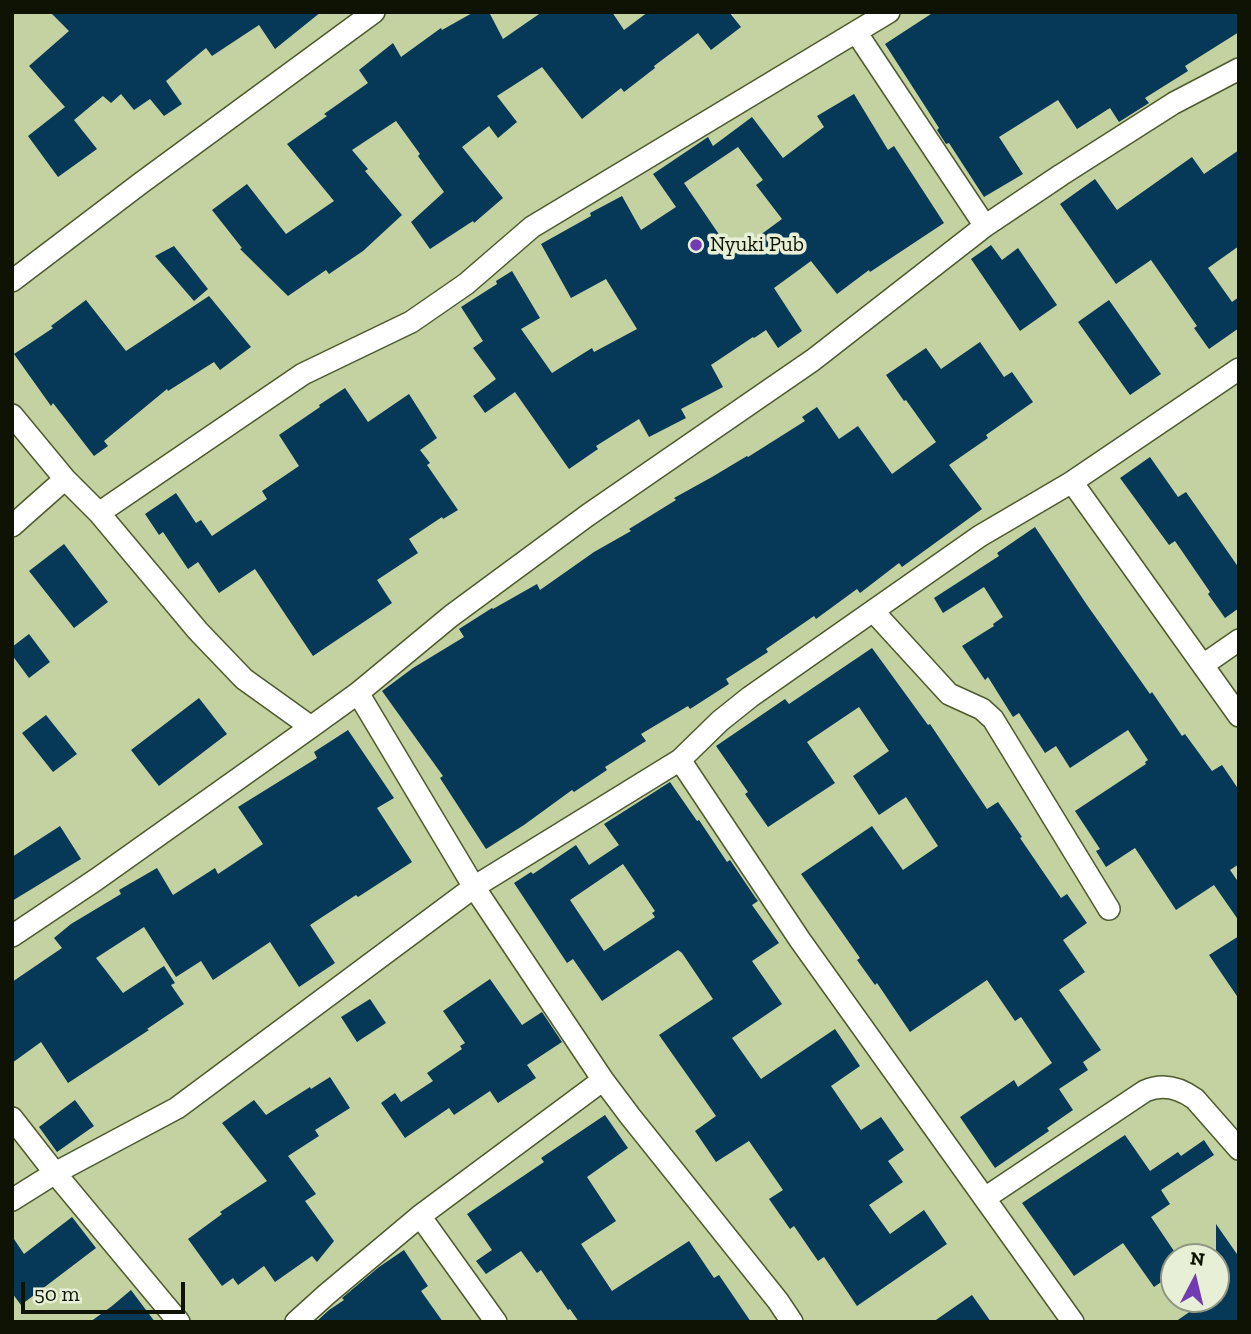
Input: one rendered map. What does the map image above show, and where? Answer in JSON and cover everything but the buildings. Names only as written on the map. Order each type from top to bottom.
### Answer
[{"type":"street","points":[[12,281],[374,12]]},
{"type":"street","points":[[99,513],[303,374],[411,322],[467,284],[532,227],[889,12]]},
{"type":"street","points":[[856,32],[985,226]]},
{"type":"street","points":[[12,936],[97,879],[358,693],[451,616],[588,515],[813,360],[985,226],[1174,103],[1239,69]]},
{"type":"street","points":[[12,1200],[55,1173],[177,1108],[474,887],[680,760],[720,721],[750,697],[980,536],[1072,482],[1239,369]]},
{"type":"street","points":[[12,415],[198,631],[244,679],[311,727]]},
{"type":"street","points":[[12,526],[65,479]]},
{"type":"street","points":[[1072,482],[1239,716]]},
{"type":"street","points":[[874,612],[949,694],[982,709],[993,719],[1109,908]]},
{"type":"street","points":[[1203,665],[1239,640]]},
{"type":"street","points":[[358,693],[474,887],[603,1080],[792,1322]]},
{"type":"street","points":[[680,760],[800,940],[1073,1322]]},
{"type":"street","points":[[296,1322],[420,1216],[603,1080]]},
{"type":"street","points":[[985,1198],[1145,1091],[1157,1086],[1186,1093],[1239,1149]]},
{"type":"street","points":[[12,1118],[179,1322]]},
{"type":"street","points":[[420,1216],[496,1322]]},
{"type":"place","name":"Nyuki Pub","points":[[696,245]]}]
